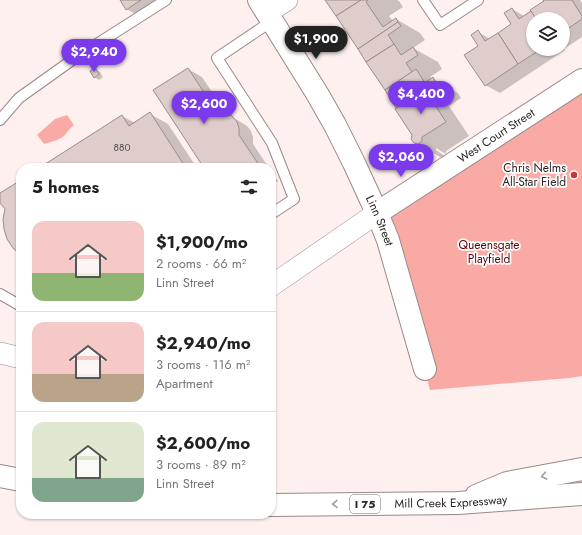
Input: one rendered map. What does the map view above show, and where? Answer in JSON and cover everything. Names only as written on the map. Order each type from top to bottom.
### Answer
[{"type":"main road","name":"Linn Street","points":[[266,11],[335,124],[377,214],[388,240],[425,369]]},
{"type":"main road","name":"West Court Street","points":[[377,214],[582,80]]},
{"type":"main road","points":[[458,503],[506,483],[582,469]]},
{"type":"main road","points":[[0,476],[16,479]]},
{"type":"main road","name":"Mill Creek Expressway","points":[[276,505],[458,503],[582,494]]},
{"type":"street","points":[[266,11],[287,0]]},
{"type":"street","name":"West Court Street","points":[[276,283],[377,214]]},
{"type":"street","points":[[0,353],[16,357]]},
{"type":"lane","points":[[0,120],[18,98],[75,58],[166,0]]},
{"type":"lane","points":[[423,0],[440,25],[478,0]]},
{"type":"lane","points":[[266,11],[217,58],[272,143],[294,199],[276,211]]},
{"type":"lane","points":[[0,294],[16,303]]},
{"type":"green space","name":"Queensgate Playfield","points":[[582,80],[582,376],[430,390],[413,324],[377,213]]},
{"type":"green space","points":[[67,115],[74,125],[61,138],[44,144],[37,135],[55,119]]},
{"type":"building","points":[[120,0],[141,0],[126,10]]},
{"type":"building","points":[[325,0],[361,0],[336,16]]},
{"type":"building","points":[[361,0],[368,0],[366,2],[383,27],[396,18],[398,22],[358,49],[336,16]]},
{"type":"building","points":[[543,0],[572,0],[582,16],[582,19],[570,27],[570,12],[531,12],[530,10],[544,1]]},
{"type":"building","points":[[512,8],[519,19],[526,14],[526,56],[530,56],[518,64],[498,33],[511,24],[504,13]]},
{"type":"building","points":[[398,22],[401,26],[388,35],[394,44],[366,62],[358,49]]},
{"type":"building","points":[[478,30],[485,41],[498,33],[518,64],[485,86],[464,55],[478,46],[471,35]]},
{"type":"building","points":[[394,44],[401,55],[413,47],[418,55],[406,63],[412,72],[385,90],[366,62]]},
{"type":"building","points":[[95,68],[99,74],[94,78],[90,71]]},
{"type":"building","points":[[188,68],[216,111],[218,110],[227,113],[237,122],[239,135],[258,163],[201,163],[153,90]]},
{"type":"building","points":[[416,69],[425,83],[433,77],[435,81],[396,108],[385,90]]},
{"type":"building","points":[[435,81],[437,83],[426,91],[446,122],[422,137],[422,141],[418,144],[414,143],[411,139],[412,135],[395,109]]},
{"type":"building","points":[[150,112],[183,163],[47,163],[122,115],[129,126]]},
{"type":"building","points":[[16,183],[16,251],[7,239],[4,229],[3,219],[5,209],[0,203],[0,193]]},
{"type":"place","name":"Chris Nelms All-Star Field","points":[[574,175]]}]
